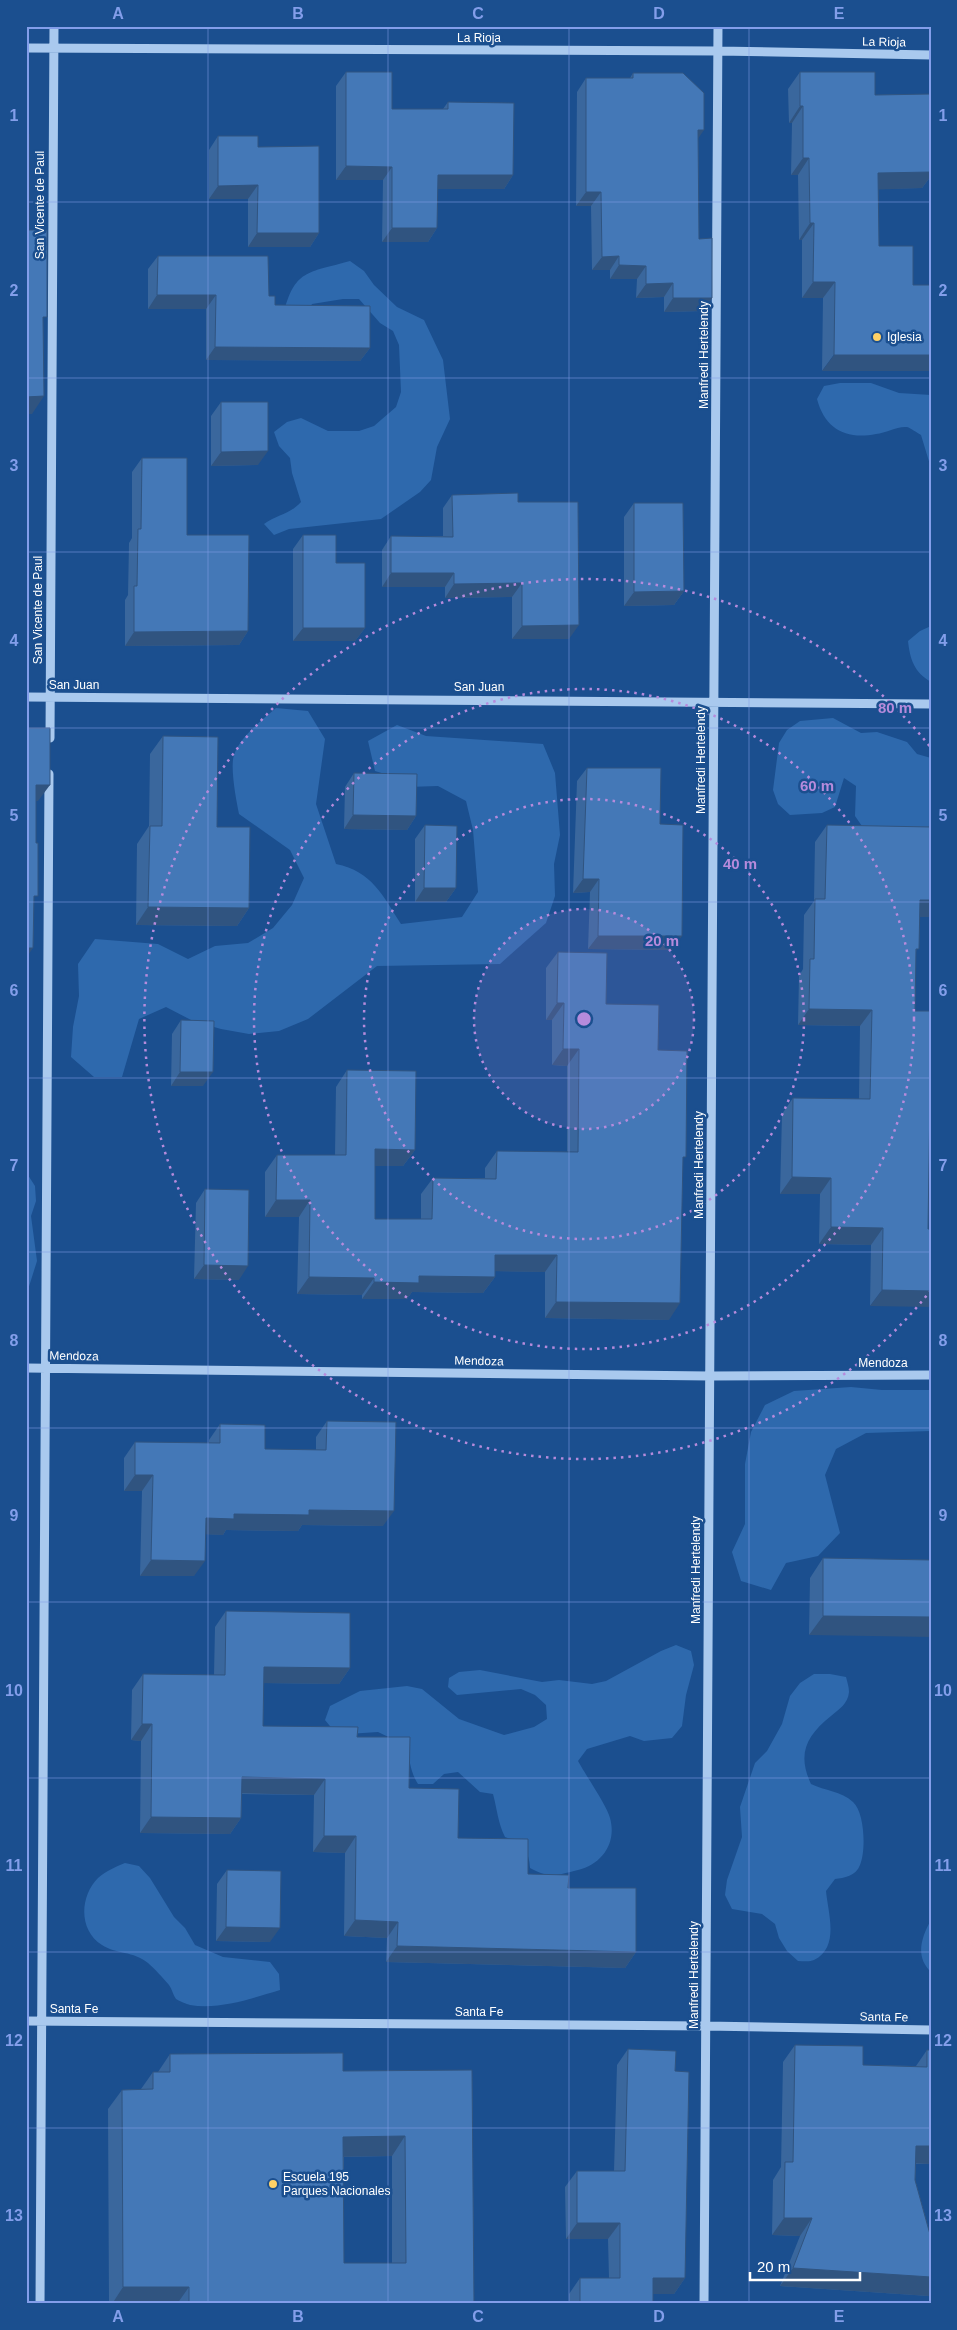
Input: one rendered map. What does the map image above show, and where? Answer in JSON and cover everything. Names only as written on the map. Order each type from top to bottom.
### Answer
[{"type":"street","name":"San Vicente de Paul","points":[[50,747],[54,26]]},
{"type":"street","name":"Manfredi Hertelendy","points":[[704,2304],[718,26]]},
{"type":"street","name":"La Rioja","points":[[26,48],[718,51],[931,55]]},
{"type":"street","name":"San Juan","points":[[26,697],[931,704]]},
{"type":"street","points":[[40,2304],[49,767]]},
{"type":"street","name":"Mendoza","points":[[26,1368],[710,1376],[931,1375]]},
{"type":"street","name":"Santa Fe","points":[[26,2021],[706,2026],[931,2030]]},
{"type":"shaded area","points":[[350,261],[364,271],[374,285],[397,307],[424,320],[443,360],[450,419],[437,447],[431,480],[420,492],[381,519],[289,529],[274,535],[264,524],[292,510],[301,502],[292,473],[290,458],[279,446],[274,432],[287,422],[301,418],[328,431],[359,431],[374,426],[396,407],[401,392],[399,345],[393,331],[380,323],[359,299],[343,299],[312,304],[305,318],[283,316],[292,289],[305,275]]},
{"type":"shaded area","points":[[840,383],[871,383],[899,393],[931,395],[931,468],[921,435],[907,427],[876,434],[855,435],[838,430],[831,425],[825,418],[817,399],[824,386]]},
{"type":"shaded area","points":[[931,626],[931,682],[921,674],[914,664],[908,641],[920,631]]},
{"type":"shaded area","points":[[276,708],[308,711],[325,739],[316,804],[336,864],[359,872],[368,879],[382,895],[401,924],[462,917],[478,892],[473,830],[466,801],[438,786],[407,787],[404,780],[375,771],[368,741],[397,725],[426,736],[543,744],[555,773],[560,835],[554,864],[555,896],[546,923],[500,964],[377,966],[308,1019],[279,1031],[249,1034],[221,1029],[193,1021],[166,1007],[139,1019],[122,1077],[94,1077],[71,1057],[73,1027],[79,996],[78,964],[95,939],[158,944],[188,959],[215,946],[248,943],[273,928],[292,905],[304,878],[290,850],[239,814],[233,775],[233,761],[237,748],[252,729]]},
{"type":"shaded area","points":[[833,718],[861,733],[877,732],[907,742],[917,754],[931,758],[931,839],[864,829],[855,816],[856,786],[844,778],[835,807],[822,813],[790,815],[778,804],[773,790],[779,743],[787,730],[800,721]]},
{"type":"shaded area","points":[[26,1172],[35,1186],[36,1201],[31,1216],[37,1261],[26,1296]]},
{"type":"shaded area","points":[[851,1387],[882,1390],[931,1390],[931,1431],[866,1433],[836,1449],[825,1475],[840,1533],[818,1556],[786,1563],[771,1590],[741,1581],[732,1552],[745,1524],[745,1464],[751,1432],[765,1405],[794,1391]]},
{"type":"shaded area","points":[[676,1645],[691,1651],[694,1665],[686,1695],[682,1726],[672,1738],[644,1741],[630,1736],[587,1749],[578,1761],[608,1813],[612,1827],[611,1836],[606,1851],[601,1858],[587,1867],[564,1873],[548,1875],[530,1868],[528,1856],[524,1848],[505,1837],[493,1794],[480,1792],[458,1772],[444,1774],[433,1784],[418,1784],[413,1774],[405,1745],[378,1732],[348,1734],[334,1731],[325,1720],[330,1706],[360,1691],[407,1686],[422,1689],[459,1719],[504,1735],[534,1727],[547,1719],[546,1705],[535,1695],[521,1689],[457,1695],[448,1687],[449,1678],[459,1672],[480,1670],[542,1682],[559,1680],[592,1684],[606,1681],[661,1651]]},
{"type":"shaded area","points":[[814,1674],[846,1677],[849,1692],[843,1706],[822,1723],[810,1738],[806,1746],[805,1755],[807,1773],[811,1784],[838,1793],[853,1802],[860,1815],[864,1842],[862,1859],[856,1872],[846,1877],[835,1879],[826,1891],[830,1919],[830,1938],[827,1947],[814,1960],[798,1961],[787,1951],[779,1938],[775,1924],[762,1914],[732,1909],[725,1895],[727,1880],[742,1837],[740,1807],[755,1763],[767,1751],[782,1724],[790,1696],[800,1683]]},
{"type":"shaded area","points":[[125,1863],[139,1866],[150,1878],[174,1917],[185,1928],[195,1945],[223,1957],[270,1962],[279,1974],[280,1990],[225,2005],[190,2005],[176,1999],[169,1985],[143,1959],[107,1948],[94,1939],[85,1922],[85,1903],[88,1894],[98,1878],[111,1869]]},
{"type":"shaded area","points":[[931,1920],[931,1972],[923,1960],[921,1947]]},
{"type":"building","points":[[346,72],[392,72],[392,109],[448,109],[448,102],[514,103],[513,175],[438,175],[437,228],[392,228],[392,167],[346,166]]},
{"type":"building","points":[[800,72],[875,72],[875,95],[931,94],[931,172],[878,173],[879,246],[913,246],[913,285],[931,285],[931,355],[834,355],[835,282],[813,282],[814,223],[810,223],[809,158],[803,158],[803,106],[800,106]]},
{"type":"building","points":[[633,73],[683,73],[704,93],[704,130],[698,130],[699,239],[712,238],[712,298],[673,298],[673,283],[646,284],[646,266],[619,265],[619,256],[602,257],[601,192],[586,192],[586,78],[633,78]]},
{"type":"building","points":[[26,134],[29,134],[29,230],[47,230],[47,317],[43,317],[44,396],[26,397]]},
{"type":"building","points":[[218,136],[258,136],[258,147],[319,146],[319,233],[257,233],[258,185],[218,186]]},
{"type":"building","points":[[158,256],[268,256],[269,296],[275,296],[275,305],[370,306],[370,348],[215,347],[216,295],[157,295]]},
{"type":"building","points":[[221,402],[268,402],[268,451],[221,452]]},
{"type":"building","points":[[142,458],[187,458],[187,535],[249,535],[248,631],[134,632],[134,586],[137,586],[138,529],[141,529]]},
{"type":"building","points":[[518,493],[518,502],[578,502],[579,625],[522,626],[522,583],[454,584],[454,573],[391,573],[391,536],[453,537],[452,495]]},
{"type":"building","points":[[634,503],[683,503],[684,591],[634,592]]},
{"type":"building","points":[[303,535],[336,535],[336,563],[365,563],[365,628],[303,628]]},
{"type":"building","points":[[26,728],[50,728],[50,785],[36,785],[38,896],[34,896],[33,948],[26,948]]},
{"type":"building","points":[[163,736],[218,737],[217,827],[250,827],[249,908],[148,907],[150,826],[162,826]]},
{"type":"building","points":[[587,768],[661,768],[660,824],[683,825],[682,936],[598,936],[599,879],[583,879]]},
{"type":"building","points":[[354,773],[417,774],[416,816],[353,815]]},
{"type":"building","points":[[425,825],[457,826],[456,888],[424,888]]},
{"type":"building","points":[[827,825],[931,827],[931,900],[920,900],[919,949],[916,949],[915,1011],[931,1011],[928,1229],[931,1229],[931,1291],[882,1290],[883,1228],[831,1227],[831,1178],[792,1177],[793,1098],[870,1099],[872,1010],[809,1009],[810,959],[814,959],[815,899],[825,899]]},
{"type":"building","points":[[558,952],[607,953],[606,1004],[659,1005],[658,1050],[687,1051],[686,1157],[683,1157],[680,1303],[556,1302],[557,1255],[495,1255],[495,1277],[419,1276],[419,1283],[374,1282],[374,1278],[309,1277],[310,1200],[276,1200],[277,1155],[346,1155],[347,1070],[416,1071],[415,1150],[375,1149],[375,1219],[432,1219],[433,1178],[496,1179],[497,1151],[578,1152],[579,1049],[563,1049],[564,1003],[557,1003]]},
{"type":"building","points":[[181,1020],[214,1021],[213,1072],[180,1072]]},
{"type":"building","points":[[26,1069],[28,1069],[27,1157],[26,1157]]},
{"type":"building","points":[[205,1189],[249,1190],[248,1266],[204,1265]]},
{"type":"building","points":[[327,1421],[396,1422],[394,1511],[309,1510],[309,1515],[234,1514],[234,1519],[206,1518],[205,1561],[151,1560],[153,1475],[135,1475],[135,1442],[220,1443],[220,1424],[265,1425],[265,1449],[326,1450]]},
{"type":"building","points":[[823,1558],[931,1560],[931,1617],[823,1616]]},
{"type":"building","points":[[226,1611],[350,1613],[350,1668],[264,1667],[263,1726],[358,1727],[357,1737],[410,1737],[409,1788],[459,1789],[458,1838],[528,1839],[528,1874],[569,1875],[568,1888],[636,1888],[636,1952],[397,1946],[398,1922],[355,1920],[356,1836],[324,1836],[325,1779],[242,1777],[241,1818],[151,1817],[152,1724],[142,1724],[143,1674],[225,1675]]},
{"type":"building","points":[[227,1870],[281,1871],[280,1928],[226,1927]]},
{"type":"building","points":[[795,2045],[863,2046],[863,2065],[927,2067],[927,2050],[931,2050],[931,2146],[916,2146],[915,2180],[931,2238],[931,2277],[793,2268],[812,2218],[784,2218],[785,2162],[793,2162]]},
{"type":"building","points":[[628,2049],[676,2051],[675,2071],[689,2072],[685,2278],[653,2278],[653,2304],[580,2304],[580,2278],[620,2278],[620,2223],[577,2223],[577,2171],[625,2171]]},
{"type":"building","name":"Escuela 195 Parques Nacionales","points":[[343,2053],[343,2071],[472,2070],[474,2304],[189,2304],[189,2287],[123,2287],[122,2090],[153,2089],[153,2072],[170,2072],[170,2054]],"holes":[[[405,2136],[406,2263],[344,2263],[343,2137]]]},
{"type":"place","name":"Iglesia","points":[[877,337]]},
{"type":"place","name":"Escuela 195 Parques Nacionales","points":[[273,2184]]}]
